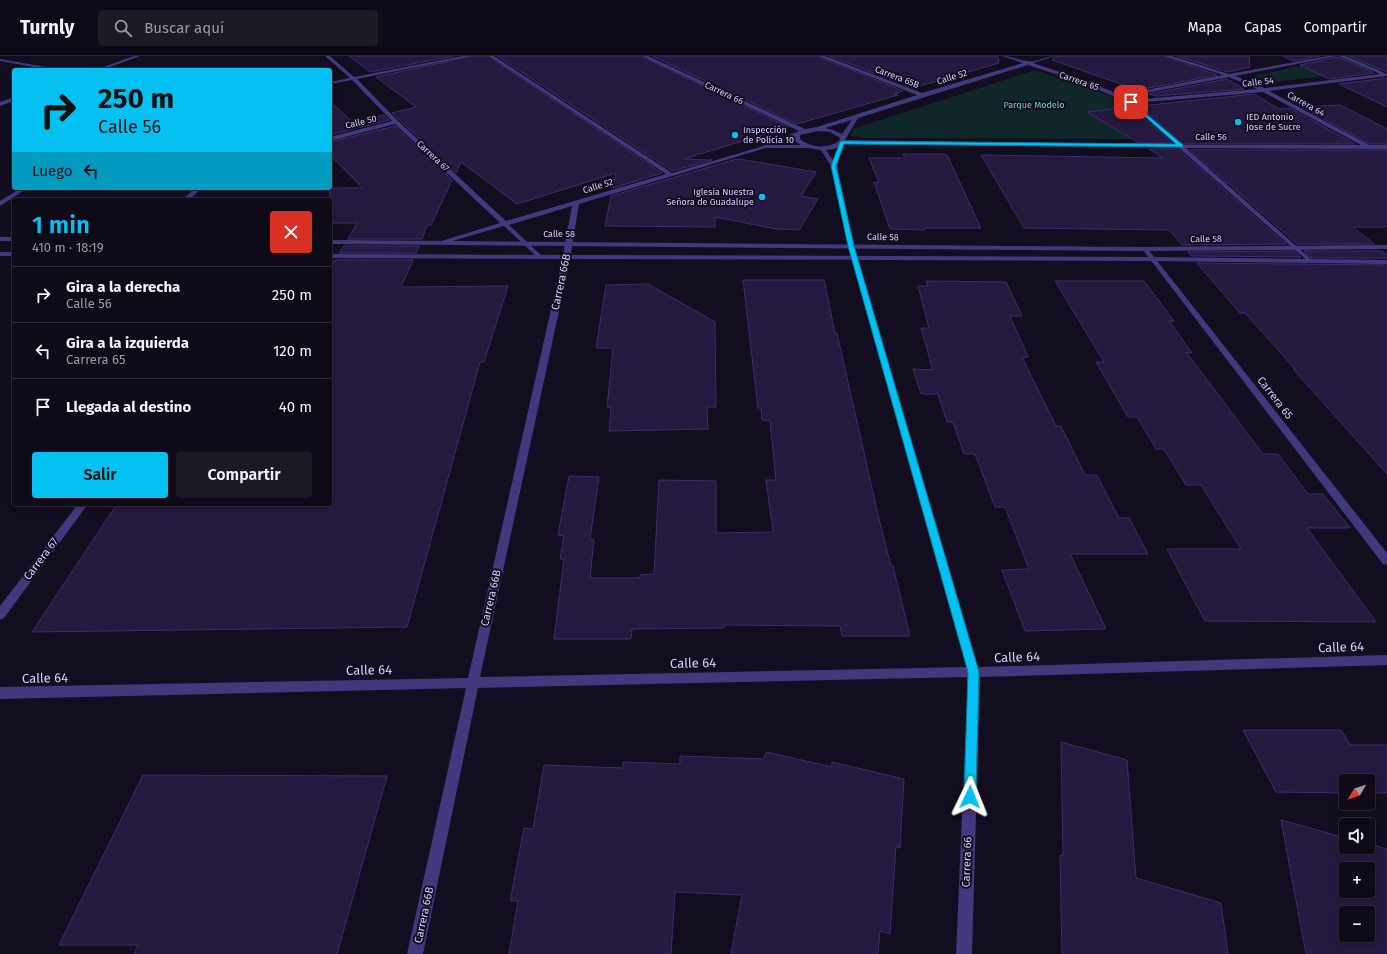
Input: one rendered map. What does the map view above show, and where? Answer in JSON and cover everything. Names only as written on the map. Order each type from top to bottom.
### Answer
[{"type":"street","points":[[102,68],[138,56]]},
{"type":"street","name":"Carrera 67","points":[[327,56],[354,78],[396,122],[539,256]]},
{"type":"street","points":[[332,84],[469,56]]},
{"type":"street","points":[[491,56],[670,174]]},
{"type":"street","name":"Carrera 66","points":[[644,56],[802,131]]},
{"type":"street","name":"Carrera 65B","points":[[821,56],[922,95]]},
{"type":"street","name":"Carrera 65","points":[[1004,56],[1121,96],[1131,102],[1310,261]]},
{"type":"street","name":"Calle 52","points":[[440,243],[762,148],[802,131],[818,129],[922,95],[1053,56]]},
{"type":"street","name":"Carrera 64","points":[[1167,56],[1230,76],[1264,90],[1368,147]]},
{"type":"street","name":"Calle 54","points":[[1121,96],[1336,56]]},
{"type":"street","points":[[1341,56],[1387,75]]},
{"type":"street","points":[[0,60],[46,68]]},
{"type":"street","name":"Calle 54","points":[[1131,102],[1264,90],[1387,75]]},
{"type":"street","points":[[0,104],[12,100]]},
{"type":"street","points":[[838,151],[856,117]]},
{"type":"street","name":"Calle 50","points":[[332,138],[396,122]]},
{"type":"street","name":"Calle 52","points":[[762,148],[822,148],[836,146],[842,141],[831,130],[818,129]]},
{"type":"street","points":[[802,131],[797,134],[797,140],[811,147]]},
{"type":"street","name":"Calle 56","points":[[842,141],[1181,146],[1387,147]]},
{"type":"street","name":"Carrera 66","points":[[822,148],[835,162],[851,246],[974,672],[964,954]]},
{"type":"street","points":[[0,204],[22,190]]},
{"type":"street","points":[[187,198],[197,190]]},
{"type":"street","points":[[570,243],[576,202]]},
{"type":"street","points":[[0,239],[12,239]]},
{"type":"street","name":"Calle 58","points":[[332,242],[1145,249],[1294,246],[1387,247]]},
{"type":"street","name":"Carrera 66B","points":[[415,954],[473,682],[570,243]]},
{"type":"street","name":"Carrera 65","points":[[1145,249],[1387,561]]},
{"type":"street","points":[[0,254],[12,254]]},
{"type":"street","name":"Calle 58","points":[[332,256],[1153,259],[1387,262]]},
{"type":"street","name":"Carrera 67","points":[[0,615],[82,506]]},
{"type":"street","name":"Calle 64","points":[[0,694],[473,682],[974,672],[1387,660]]},
{"type":"green space","points":[[1350,56],[1387,69],[1273,82],[1261,81],[1254,77],[1257,75]]},
{"type":"green space","name":"Parque Modelo","points":[[1035,70],[1113,97],[1126,104],[1163,139],[863,138],[850,136],[853,129]]},
{"type":"building","points":[[349,56],[454,56],[370,72]]},
{"type":"building","points":[[472,56],[488,56],[662,173],[613,188],[616,173],[517,204],[461,162],[456,173],[392,113],[416,107],[376,77]]},
{"type":"building","points":[[497,56],[641,56],[788,127],[684,159],[712,160],[672,171]]},
{"type":"building","points":[[652,56],[818,56],[903,91],[894,94],[898,95],[797,124]]},
{"type":"building","points":[[829,56],[998,56],[999,63],[913,88]]},
{"type":"building","points":[[1056,56],[1164,56],[1217,75],[1138,90],[1052,60]]},
{"type":"building","points":[[1177,56],[1249,56],[1250,67],[1228,72]]},
{"type":"building","points":[[1283,56],[1320,56],[1293,61]]},
{"type":"building","points":[[1349,56],[1387,56],[1387,72]]},
{"type":"building","points":[[1338,57],[1374,73],[1329,79],[1300,65]]},
{"type":"building","points":[[1387,78],[1387,107],[1339,84]]},
{"type":"building","points":[[1227,79],[1244,89],[1156,96],[1149,94]]},
{"type":"building","name":"IED Antonio Jose de Sucre","points":[[1254,94],[1279,109],[1290,108],[1355,144],[1183,144],[1140,106]]},
{"type":"building","points":[[332,104],[353,122],[384,115],[389,120],[332,134]]},
{"type":"building","points":[[1340,105],[1387,129],[1387,144],[1369,144],[1302,107]]},
{"type":"building","points":[[1131,107],[1172,143],[1139,143],[1087,112]]},
{"type":"building","points":[[395,126],[452,180],[431,225],[427,225],[422,239],[348,239],[357,223],[332,223],[332,198],[330,198],[330,190],[332,190],[332,188],[363,188],[332,157],[332,142]]},
{"type":"building","points":[[1149,149],[1178,149],[1286,244],[1182,245],[1169,230],[1024,228],[981,155],[1163,158]]},
{"type":"building","points":[[1190,150],[1387,150],[1387,227],[1353,227],[1374,244],[1297,244]]},
{"type":"building","points":[[903,154],[947,155],[981,228],[924,228],[925,230],[890,229],[874,182],[879,183],[869,158],[905,158]]},
{"type":"building","points":[[739,159],[816,172],[801,196],[818,199],[799,230],[776,229],[715,217],[715,227],[605,226],[611,196]]},
{"type":"building","points":[[344,246],[419,246],[416,253],[339,253]]},
{"type":"building","points":[[1294,251],[1301,257],[1191,256],[1188,252]]},
{"type":"building","points":[[1304,251],[1382,251],[1387,255],[1387,258],[1311,258]]},
{"type":"building","points":[[335,260],[413,260],[401,287],[508,286],[484,362],[480,362],[407,627],[32,632],[116,506],[332,506],[332,265]]},
{"type":"building","points":[[1197,263],[1387,265],[1387,474],[1245,313],[1240,313]]},
{"type":"building","points":[[743,280],[824,280],[878,515],[891,566],[893,566],[910,636],[842,636],[840,626],[724,625],[724,628],[632,629],[631,639],[554,639],[564,559],[560,559],[564,536],[558,535],[569,476],[599,477],[590,539],[594,539],[590,578],[640,578],[640,575],[654,574],[659,480],[716,481],[716,533],[773,532],[766,480],[776,480],[770,421],[762,420],[761,408],[758,408]]},
{"type":"building","points":[[926,281],[1006,282],[1022,316],[1010,316],[1028,357],[1022,357],[1056,426],[1061,426],[1085,475],[1097,475],[1119,518],[1129,518],[1148,554],[1070,554],[1106,629],[1025,631],[1002,570],[1029,569],[1005,507],[995,507],[975,454],[964,454],[953,422],[947,422],[938,394],[921,394],[913,369],[933,370],[921,328],[929,328],[918,286],[928,286]]},
{"type":"building","points":[[1055,281],[1144,281],[1174,321],[1169,321],[1192,353],[1186,352],[1263,454],[1278,454],[1308,494],[1323,494],[1350,528],[1307,528],[1376,622],[1205,621],[1167,549],[1241,549],[1201,485],[1186,485],[1164,449],[1156,449],[1137,417],[1128,417],[1096,362],[1104,362]]},
{"type":"building","points":[[648,284],[715,322],[716,407],[707,407],[708,429],[609,431],[611,407],[607,407],[613,348],[596,348],[606,285]]},
{"type":"building","points":[[1243,730],[1341,730],[1350,745],[1387,745],[1387,793],[1375,793],[1375,774],[1339,774],[1339,793],[1276,792]]},
{"type":"building","points":[[1061,742],[1127,760],[1136,878],[1221,903],[1228,954],[1062,954],[1060,855],[1063,856]]},
{"type":"building","points":[[766,752],[832,767],[832,762],[904,779],[900,848],[896,846],[890,934],[880,931],[878,954],[731,954],[742,895],[675,892],[671,954],[509,954],[518,901],[510,901],[524,828],[533,829],[544,765],[623,768],[623,762],[680,764],[680,756],[764,759]]},
{"type":"building","points":[[143,775],[387,776],[337,954],[134,954],[138,945],[59,945]]},
{"type":"building","points":[[1281,820],[1339,836],[1339,854],[1375,854],[1375,846],[1387,849],[1387,954],[1306,954]]},
{"type":"place","name":"IED Antonio Jose de Sucre","points":[[1238,122]]},
{"type":"place","name":"Inspección de Policía 10","points":[[735,135]]},
{"type":"place","name":"Iglesia Nuestra Señora de Guadalupe","points":[[762,197]]},
{"type":"route","points":[[970,797],[974,672],[851,246],[834,166],[840,144],[842,142],[1181,146],[1131,102]]}]
